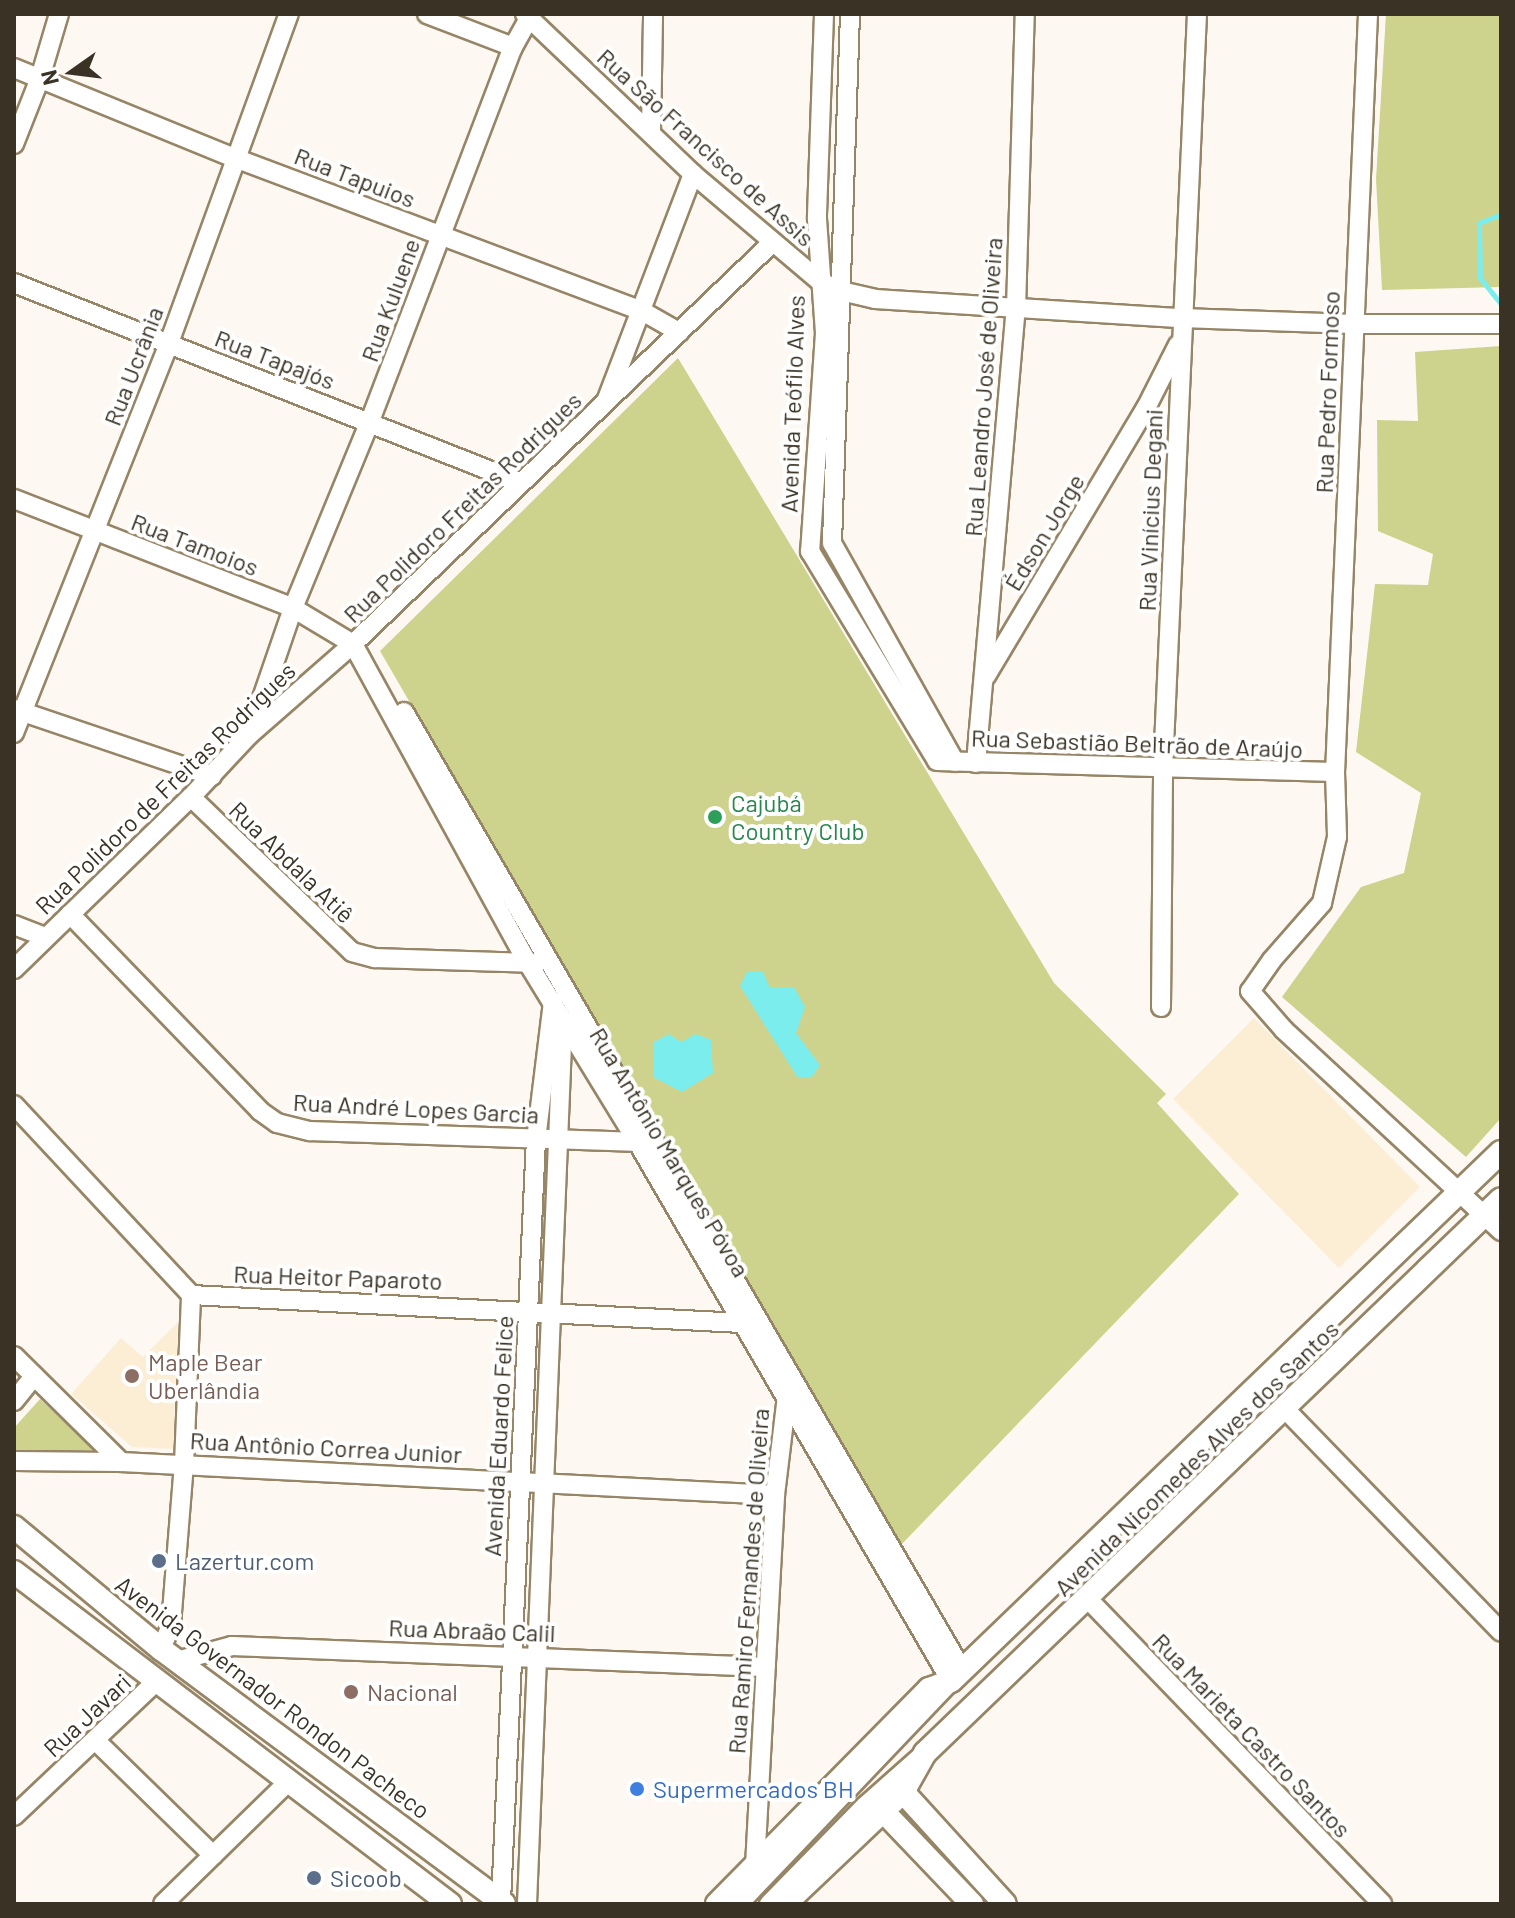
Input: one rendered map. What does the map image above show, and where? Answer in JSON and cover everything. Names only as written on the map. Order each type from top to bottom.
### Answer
[{"type":"main road","name":"Avenida Nicomedes Alves dos Santos","points":[[717,1904],[765,1868],[929,1689],[956,1676],[1501,1152]]},
{"type":"main road","name":"Avenida Nicomedes Alves dos Santos","points":[[787,1894],[903,1792],[925,1753],[1285,1409],[1496,1215]]},
{"type":"main road","name":"Avenida Governador Rondon Pacheco","points":[[14,1527],[169,1655],[502,1902]]},
{"type":"main road","points":[[14,1572],[450,1904]]},
{"type":"main road","points":[[903,1792],[1005,1904]]},
{"type":"main road","points":[[883,1811],[972,1904]]},
{"type":"street","points":[[14,144],[40,78],[59,14]]},
{"type":"street","name":"Rua Ucrânia","points":[[14,733],[18,710],[169,343],[289,14]]},
{"type":"street","points":[[427,14],[513,47]]},
{"type":"street","points":[[651,132],[653,14]]},
{"type":"street","name":"Avenida Teófilo Alves","points":[[810,551],[825,333],[817,219],[824,14]]},
{"type":"street","name":"Avenida Teófilo Alves","points":[[832,543],[846,224],[850,14]]},
{"type":"street","name":"Rua Leandro José de Oliveira","points":[[976,763],[1016,309],[1025,14]]},
{"type":"street","name":"Rua Vinícius Degani","points":[[1161,1007],[1163,768],[1197,14]]},
{"type":"street","name":"Rua Pedro Formoso","points":[[1368,14],[1335,772],[1337,837],[1322,903],[1272,960],[1250,991],[1284,1030],[1461,1191]]},
{"type":"street","name":"Rua Kuluene","points":[[249,735],[293,608],[370,421],[439,235],[527,16]]},
{"type":"street","name":"Rua São Francisco de Assis","points":[[527,16],[693,174],[821,282],[841,291],[875,299],[1181,318],[1354,324],[1497,324]]},
{"type":"street","name":"Rua Tapuios","points":[[14,68],[235,158],[642,311],[679,332]]},
{"type":"street","name":"Rua Polidoro Freitas Rodrigues","points":[[604,405],[693,174]]},
{"type":"street","points":[[817,219],[846,224]]},
{"type":"street","name":"Rua Polidoro Freitas Rodrigues","points":[[356,641],[773,242]]},
{"type":"street","name":"Rua Tapajós","points":[[14,283],[519,482]]},
{"type":"street","name":"Édson Jorge","points":[[983,680],[1146,408],[1181,339]]},
{"type":"street","points":[[813,494],[834,496]]},
{"type":"street","name":"Rua Tamoios","points":[[14,499],[293,608],[356,641]]},
{"type":"street","points":[[832,543],[946,762],[810,551],[832,543]]},
{"type":"street","name":"Rua Polidoro de Freitas Rodrigues","points":[[14,969],[191,797],[249,735],[356,641]]},
{"type":"street","name":"Rua Antônio Marques Póvoa","points":[[356,641],[526,960],[646,1142],[809,1408],[956,1676]]},
{"type":"street","name":"Rua Antônio Marques Póvoa","points":[[356,641],[560,977],[742,1323],[784,1396],[956,1676]]},
{"type":"street","points":[[18,710],[212,776]]},
{"type":"street","name":"Rua Sebastião Beltrão de Araújo","points":[[946,762],[1335,772]]},
{"type":"street","name":"Rua Abdala Atiê","points":[[191,797],[352,952],[375,958],[526,960],[560,977]]},
{"type":"street","name":"Rua André Lopes Garcia","points":[[70,914],[260,1111],[277,1123],[310,1131],[646,1142]]},
{"type":"street","points":[[14,925],[45,937]]},
{"type":"street","name":"Avenida Eduardo Felice","points":[[527,1904],[558,1140],[560,977]]},
{"type":"street","name":"Avenida Eduardo Felice","points":[[502,1902],[536,1140],[558,1011]]},
{"type":"street","points":[[14,1105],[191,1295],[184,1464],[169,1655]]},
{"type":"street","points":[[1461,1191],[1496,1215]]},
{"type":"street","name":"Rua Heitor Paparoto","points":[[191,1295],[528,1309],[742,1323]]},
{"type":"street","points":[[14,1356],[121,1462]]},
{"type":"street","points":[[14,1401],[34,1376]]},
{"type":"street","points":[[784,1396],[799,1406],[809,1408]]},
{"type":"street","name":"Rua Ramiro Fernandes de Oliveira","points":[[765,1868],[766,1667],[775,1495],[784,1396]]},
{"type":"street","points":[[1285,1409],[1501,1632]]},
{"type":"street","name":"Rua Antônio Correa Junior","points":[[14,1461],[184,1464],[775,1495]]},
{"type":"street","name":"Rua Marieta Castro Santos","points":[[1087,1598],[1382,1904]]},
{"type":"street","name":"Rua Abraão Calil","points":[[169,1655],[232,1646],[766,1667]]},
{"type":"street","name":"Rua Javari","points":[[14,1816],[157,1681]]},
{"type":"street","points":[[95,1740],[213,1855]]},
{"type":"street","name":"Avenida Nicomedes Alves dos Santos","points":[[769,1904],[787,1894],[865,1806],[925,1753]]},
{"type":"street","points":[[173,1901],[213,1855],[290,1780]]},
{"type":"street","points":[[505,1786],[532,1787]]},
{"type":"street","name":"Avenida Nicomedes Alves dos Santos","points":[[739,1904],[765,1868]]},
{"type":"shaded area","points":[[1254,1018],[1420,1187],[1339,1268],[1173,1099]]},
{"type":"shaded area","name":"Maple Bear Uberlândia","points":[[178,1322],[173,1449],[132,1447],[71,1394],[121,1338],[143,1357]]},
{"type":"green space","points":[[1386,14],[1501,14],[1501,287],[1382,290],[1376,179]]},
{"type":"green space","points":[[1501,346],[1501,1118],[1466,1157],[1282,997],[1361,887],[1404,873],[1421,793],[1356,752],[1375,584],[1428,585],[1433,554],[1378,531],[1377,420],[1418,421],[1415,352]]},
{"type":"green space","name":"Cajubá Country Club","points":[[678,358],[1054,983],[1166,1094],[1157,1103],[1239,1194],[900,1546],[380,651]]},
{"type":"green space","points":[[40,1399],[95,1450],[14,1452],[14,1428]]},
{"type":"water","points":[[747,972],[763,972],[770,988],[794,987],[805,1007],[796,1033],[820,1065],[811,1078],[798,1078],[740,986]]},
{"type":"water","points":[[669,1034],[681,1042],[696,1034],[711,1040],[713,1073],[682,1092],[653,1077],[654,1042]]},
{"type":"waterway","points":[[1501,214],[1479,223],[1480,278],[1501,304]]},
{"type":"place","name":"Cajubá Country Club","points":[[715,817]]},
{"type":"place","name":"Maple Bear Uberlândia","points":[[132,1376]]},
{"type":"place","name":"Lazertur.com","points":[[159,1561]]},
{"type":"place","name":"Nacional","points":[[351,1692]]},
{"type":"place","name":"Supermercados BH","points":[[637,1789]]},
{"type":"place","name":"Sicoob","points":[[314,1878]]}]
